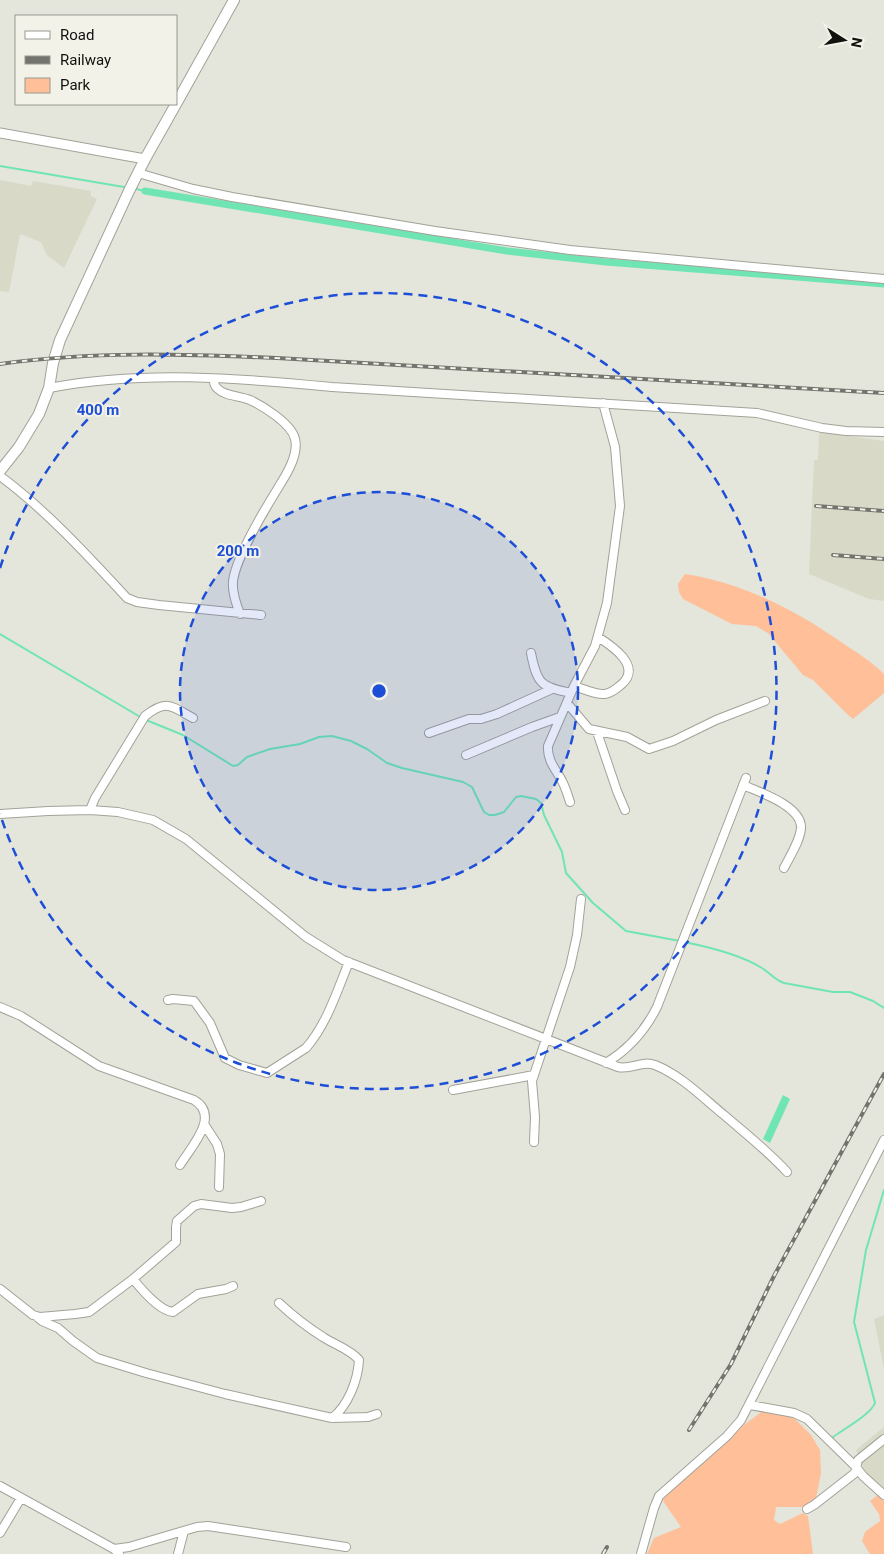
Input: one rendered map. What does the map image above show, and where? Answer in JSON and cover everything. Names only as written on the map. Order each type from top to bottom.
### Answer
[{"type":"main road","points":[[178,100],[234,0]]},
{"type":"main road","points":[[0,471],[19,447],[39,414],[49,388],[53,363],[60,340],[138,173],[175,105]]},
{"type":"street","points":[[0,133],[145,159]]},
{"type":"street","points":[[138,173],[193,189],[232,197],[508,242],[639,258],[884,279]]},
{"type":"street","points":[[49,388],[106,379],[267,381],[757,413],[822,428],[884,432]]},
{"type":"street","points":[[214,379],[216,388],[220,391],[250,400],[273,415],[291,429],[296,440],[289,469],[245,549],[234,575],[234,596],[240,614]]},
{"type":"street","points":[[570,802],[562,781],[550,763],[547,753],[560,717],[598,637],[608,596],[620,506],[615,447],[603,403]]},
{"type":"street","points":[[0,476],[34,504],[127,598],[137,602],[159,605],[261,615]]},
{"type":"street","points":[[531,653],[538,679],[543,685],[552,689],[573,689],[604,694],[611,692],[627,679],[629,672],[622,656],[598,637]]},
{"type":"street","points":[[429,733],[469,719],[481,720],[552,689]]},
{"type":"street","points":[[567,703],[589,729],[628,737],[649,749],[673,741],[716,720],[765,701]]},
{"type":"street","points":[[90,810],[143,719],[152,711],[168,705],[193,718]]},
{"type":"street","points":[[466,755],[532,726],[560,717]]},
{"type":"street","points":[[597,732],[616,791],[625,810]]},
{"type":"street","points":[[606,1063],[621,1054],[647,1026],[658,1007],[744,782],[793,810],[799,818],[801,827],[798,838],[784,868]]},
{"type":"street","points":[[0,814],[90,810],[118,812],[153,820],[193,844],[306,937],[349,962],[606,1063],[626,1069],[639,1063],[654,1064],[685,1082],[763,1148],[787,1172]]},
{"type":"street","points":[[534,1142],[535,1117],[532,1090],[534,1075],[570,967],[577,935],[581,899]]},
{"type":"street","points":[[168,1000],[194,1001],[210,1023],[225,1058],[239,1066],[266,1072],[306,1048],[311,1042],[326,1015],[349,962]]},
{"type":"street","points":[[0,1007],[22,1016],[99,1066],[194,1100],[202,1105],[204,1124],[199,1138],[180,1165]]},
{"type":"street","points":[[452,1090],[534,1075]]},
{"type":"street","points":[[204,1124],[217,1144],[220,1154],[219,1187]]},
{"type":"street","points":[[641,1554],[659,1496],[727,1436],[741,1420],[750,1405],[884,1140]]},
{"type":"street","points":[[36,1316],[89,1312],[133,1279],[176,1242],[178,1221],[194,1206],[202,1204],[241,1208],[261,1201]]},
{"type":"street","points":[[133,1279],[159,1306],[173,1312],[198,1294],[233,1286]]},
{"type":"street","points":[[0,1289],[24,1310],[58,1328],[97,1358],[225,1394],[332,1418],[368,1418],[378,1414]]},
{"type":"street","points":[[280,1302],[296,1318],[324,1338],[355,1354],[359,1360],[359,1371],[348,1399],[340,1412],[332,1418]]},
{"type":"street","points":[[750,1405],[802,1416],[884,1495]]},
{"type":"street","points":[[807,1509],[854,1473],[858,1460],[884,1439]]},
{"type":"street","points":[[0,1486],[116,1551],[202,1526],[221,1527],[346,1547]]},
{"type":"street","points":[[0,1533],[21,1498]]},
{"type":"street","points":[[178,1554],[184,1531]]},
{"type":"shaded area","points":[[0,180],[31,186],[33,181],[91,191],[91,196],[97,199],[64,268],[47,255],[41,242],[20,234],[9,292],[0,291]]},
{"type":"shaded area","points":[[819,432],[884,441],[884,601],[869,599],[809,574],[814,460],[818,460]]},
{"type":"shaded area","points":[[783,1095],[790,1099],[770,1143],[763,1139]]},
{"type":"shaded area","points":[[884,1315],[884,1369],[874,1319]]},
{"type":"shaded area","points":[[884,1427],[884,1491],[865,1473],[856,1450]]},
{"type":"green space","points":[[685,574],[706,578],[747,591],[786,608],[805,619],[858,653],[879,669],[884,674],[884,693],[853,719],[813,680],[803,675],[768,633],[756,626],[732,624],[683,599],[679,592],[678,584]]},
{"type":"green space","points":[[763,1411],[778,1413],[795,1419],[811,1435],[820,1450],[821,1473],[816,1498],[812,1503],[804,1507],[776,1507],[774,1520],[780,1524],[803,1513],[808,1516],[813,1554],[647,1554],[654,1538],[681,1527],[663,1501],[666,1494],[741,1427]]},
{"type":"green space","points":[[878,1495],[884,1501],[884,1554],[870,1554],[862,1541],[865,1532],[880,1521],[879,1514],[870,1501]]},
{"type":"waterway","points":[[0,166],[124,187]]},
{"type":"waterway","points":[[136,189],[145,191]]},
{"type":"waterway","points":[[145,191],[507,251],[606,262],[884,284]]},
{"type":"waterway","points":[[0,634],[142,718]]},
{"type":"waterway","points":[[146,720],[183,735],[233,766],[238,765],[247,757],[270,749],[300,744],[319,737],[332,736],[351,741],[367,749],[387,763],[463,782],[472,787],[484,812],[489,815],[504,812],[516,797],[536,799],[541,803],[544,815],[562,852],[566,873],[593,903],[626,931],[680,941]]},
{"type":"waterway","points":[[684,942],[735,955],[754,963],[784,983],[833,992],[850,992],[873,1001],[884,1008]]},
{"type":"waterway","points":[[833,1437],[868,1412],[875,1403],[854,1322],[866,1250],[884,1190]]},
{"type":"railway","points":[[0,364],[104,355],[207,355],[884,393]]},
{"type":"railway","points":[[816,506],[884,511]]},
{"type":"railway","points":[[833,555],[884,559]]},
{"type":"railway","points":[[689,1430],[731,1364],[774,1276],[884,1074]]},
{"type":"railway","points":[[603,1554],[607,1547]]}]
